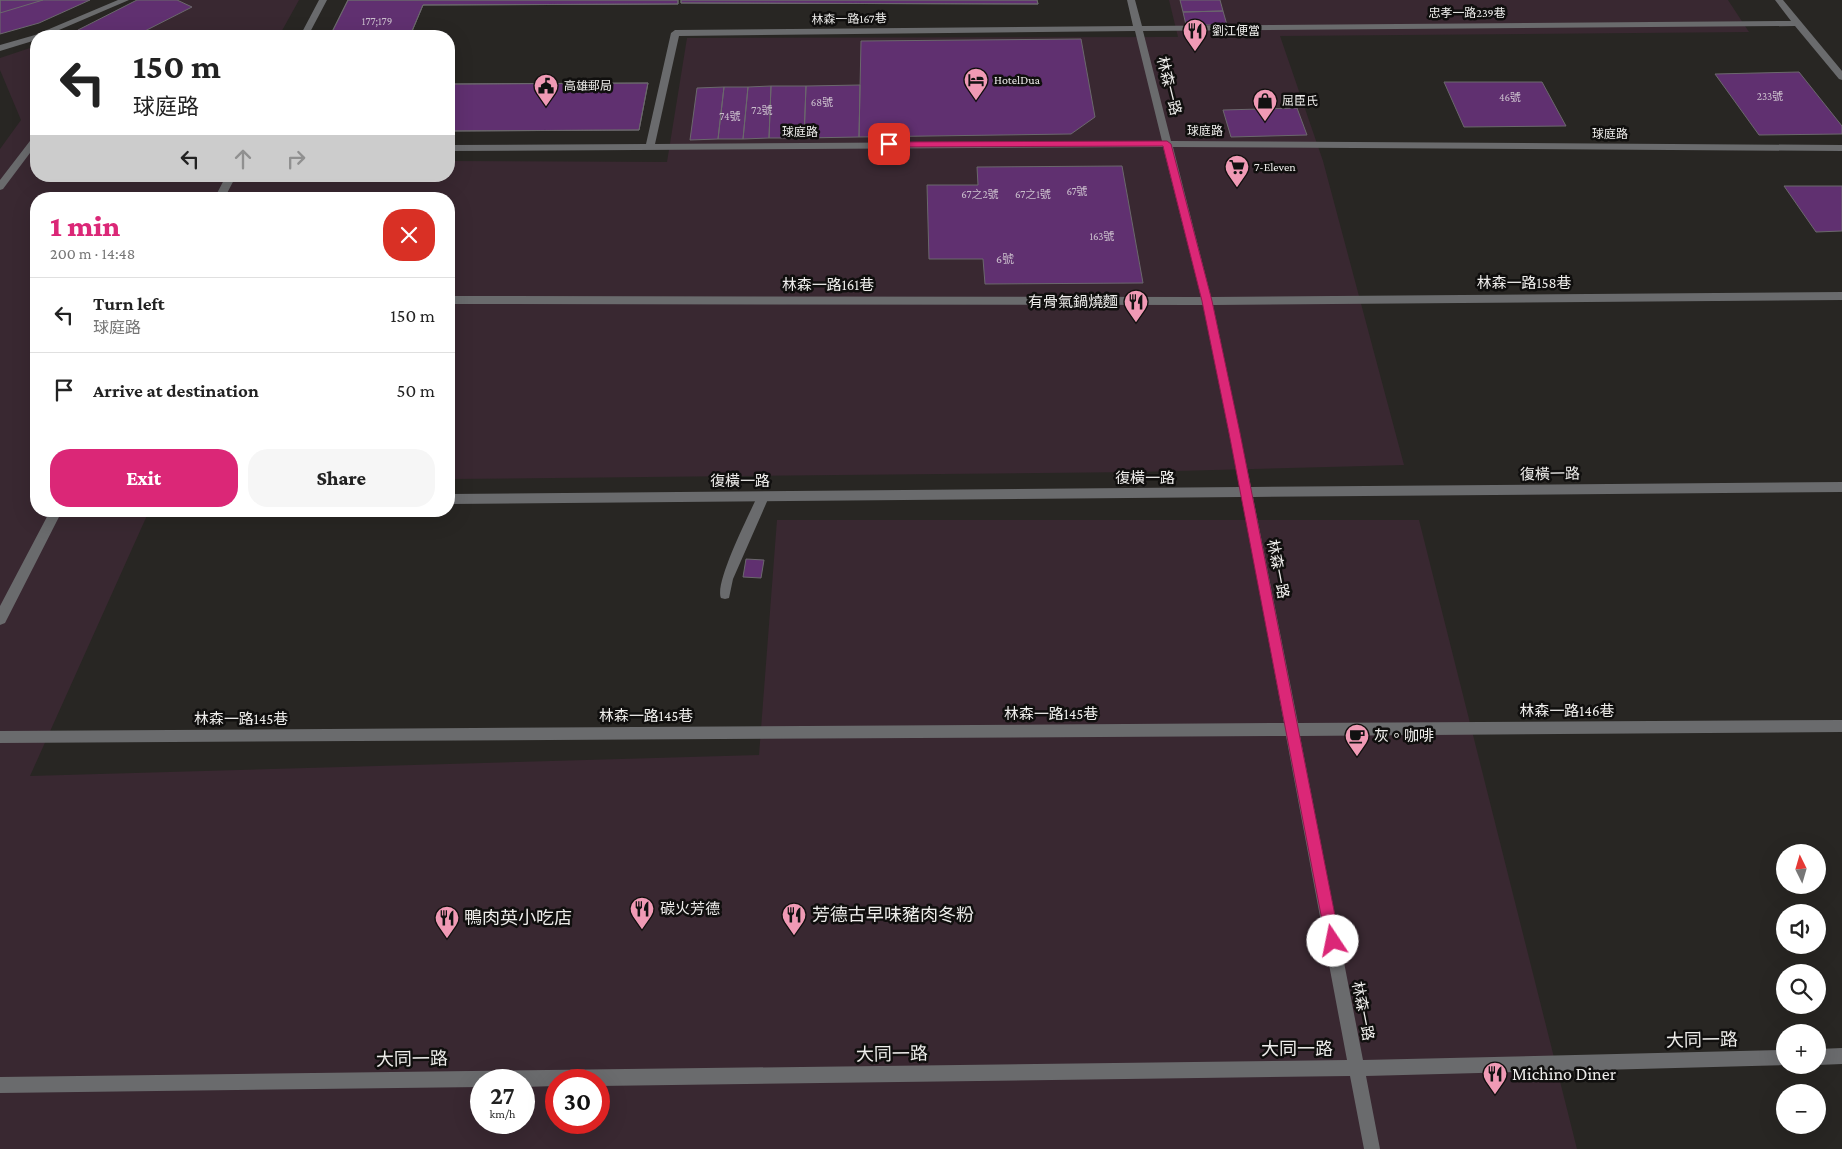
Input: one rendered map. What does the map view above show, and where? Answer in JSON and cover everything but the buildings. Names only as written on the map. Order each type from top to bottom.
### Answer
[{"type":"street","points":[[52,30],[125,0]]},
{"type":"street","points":[[307,30],[323,0]]},
{"type":"street","name":"林森一路","points":[[1131,0],[1207,301],[1247,494],[1372,1149]]},
{"type":"street","points":[[1779,0],[1842,77]]},
{"type":"street","name":"忠孝一路239巷","points":[[1138,28],[1798,23]]},
{"type":"street","name":"林森一路167巷","points":[[650,145],[675,33],[1138,28]]},
{"type":"street","points":[[0,48],[30,38]]},
{"type":"street","name":"球庭路","points":[[455,148],[650,145],[1167,144],[1842,148]]},
{"type":"street","points":[[0,187],[30,147]]},
{"type":"street","name":"林森一路158巷","points":[[1207,301],[1842,296]]},
{"type":"street","name":"林森一路161巷","points":[[455,300],[1207,301]]},
{"type":"street","name":"復橫一路","points":[[455,500],[1842,487]]},
{"type":"street","points":[[725,594],[727,579],[763,497]]},
{"type":"street","points":[[0,619],[53,517]]},
{"type":"street","name":"林森一路146巷","points":[[1292,728],[1842,726]]},
{"type":"street","name":"林森一路145巷","points":[[0,737],[1292,728]]},
{"type":"street","points":[[1826,1057],[1842,1056]]},
{"type":"street","name":"大同一路","points":[[0,1084],[1358,1068],[1776,1058]]},
{"type":"shaded area","points":[[142,0],[299,0],[282,30],[76,30]]},
{"type":"shaded area","points":[[1169,0],[1728,0],[1749,32],[1280,36],[1323,161],[1404,465],[1136,472],[455,479],[455,192],[30,192],[30,517],[146,517],[30,776],[759,755],[777,520],[1419,520],[1577,1149],[0,1149],[0,149],[21,120],[0,70],[0,58],[30,48],[30,182],[455,182],[455,161],[667,162],[687,38],[1178,37]]},
{"type":"place","name":"劉江便當","points":[[1195,52]]},
{"type":"place","name":"HotelDua","points":[[976,101]]},
{"type":"place","name":"高雄郵局","points":[[546,107]]},
{"type":"place","name":"屈臣氏","points":[[1265,122]]},
{"type":"place","name":"7-Eleven","points":[[1237,188]]},
{"type":"place","name":"有骨氣鍋燒麵","points":[[1136,323]]},
{"type":"place","name":"灰。咖啡","points":[[1357,757]]},
{"type":"place","name":"碳火芳德","points":[[642,930]]},
{"type":"place","name":"芳德古早味豬肉冬粉","points":[[794,936]]},
{"type":"place","name":"鴨肉英小吃店","points":[[447,939]]},
{"type":"place","name":"Michino Diner","points":[[1495,1095]]},
{"type":"route","points":[[889,144],[1167,144],[1207,301],[1235,433],[1333,941]]}]
